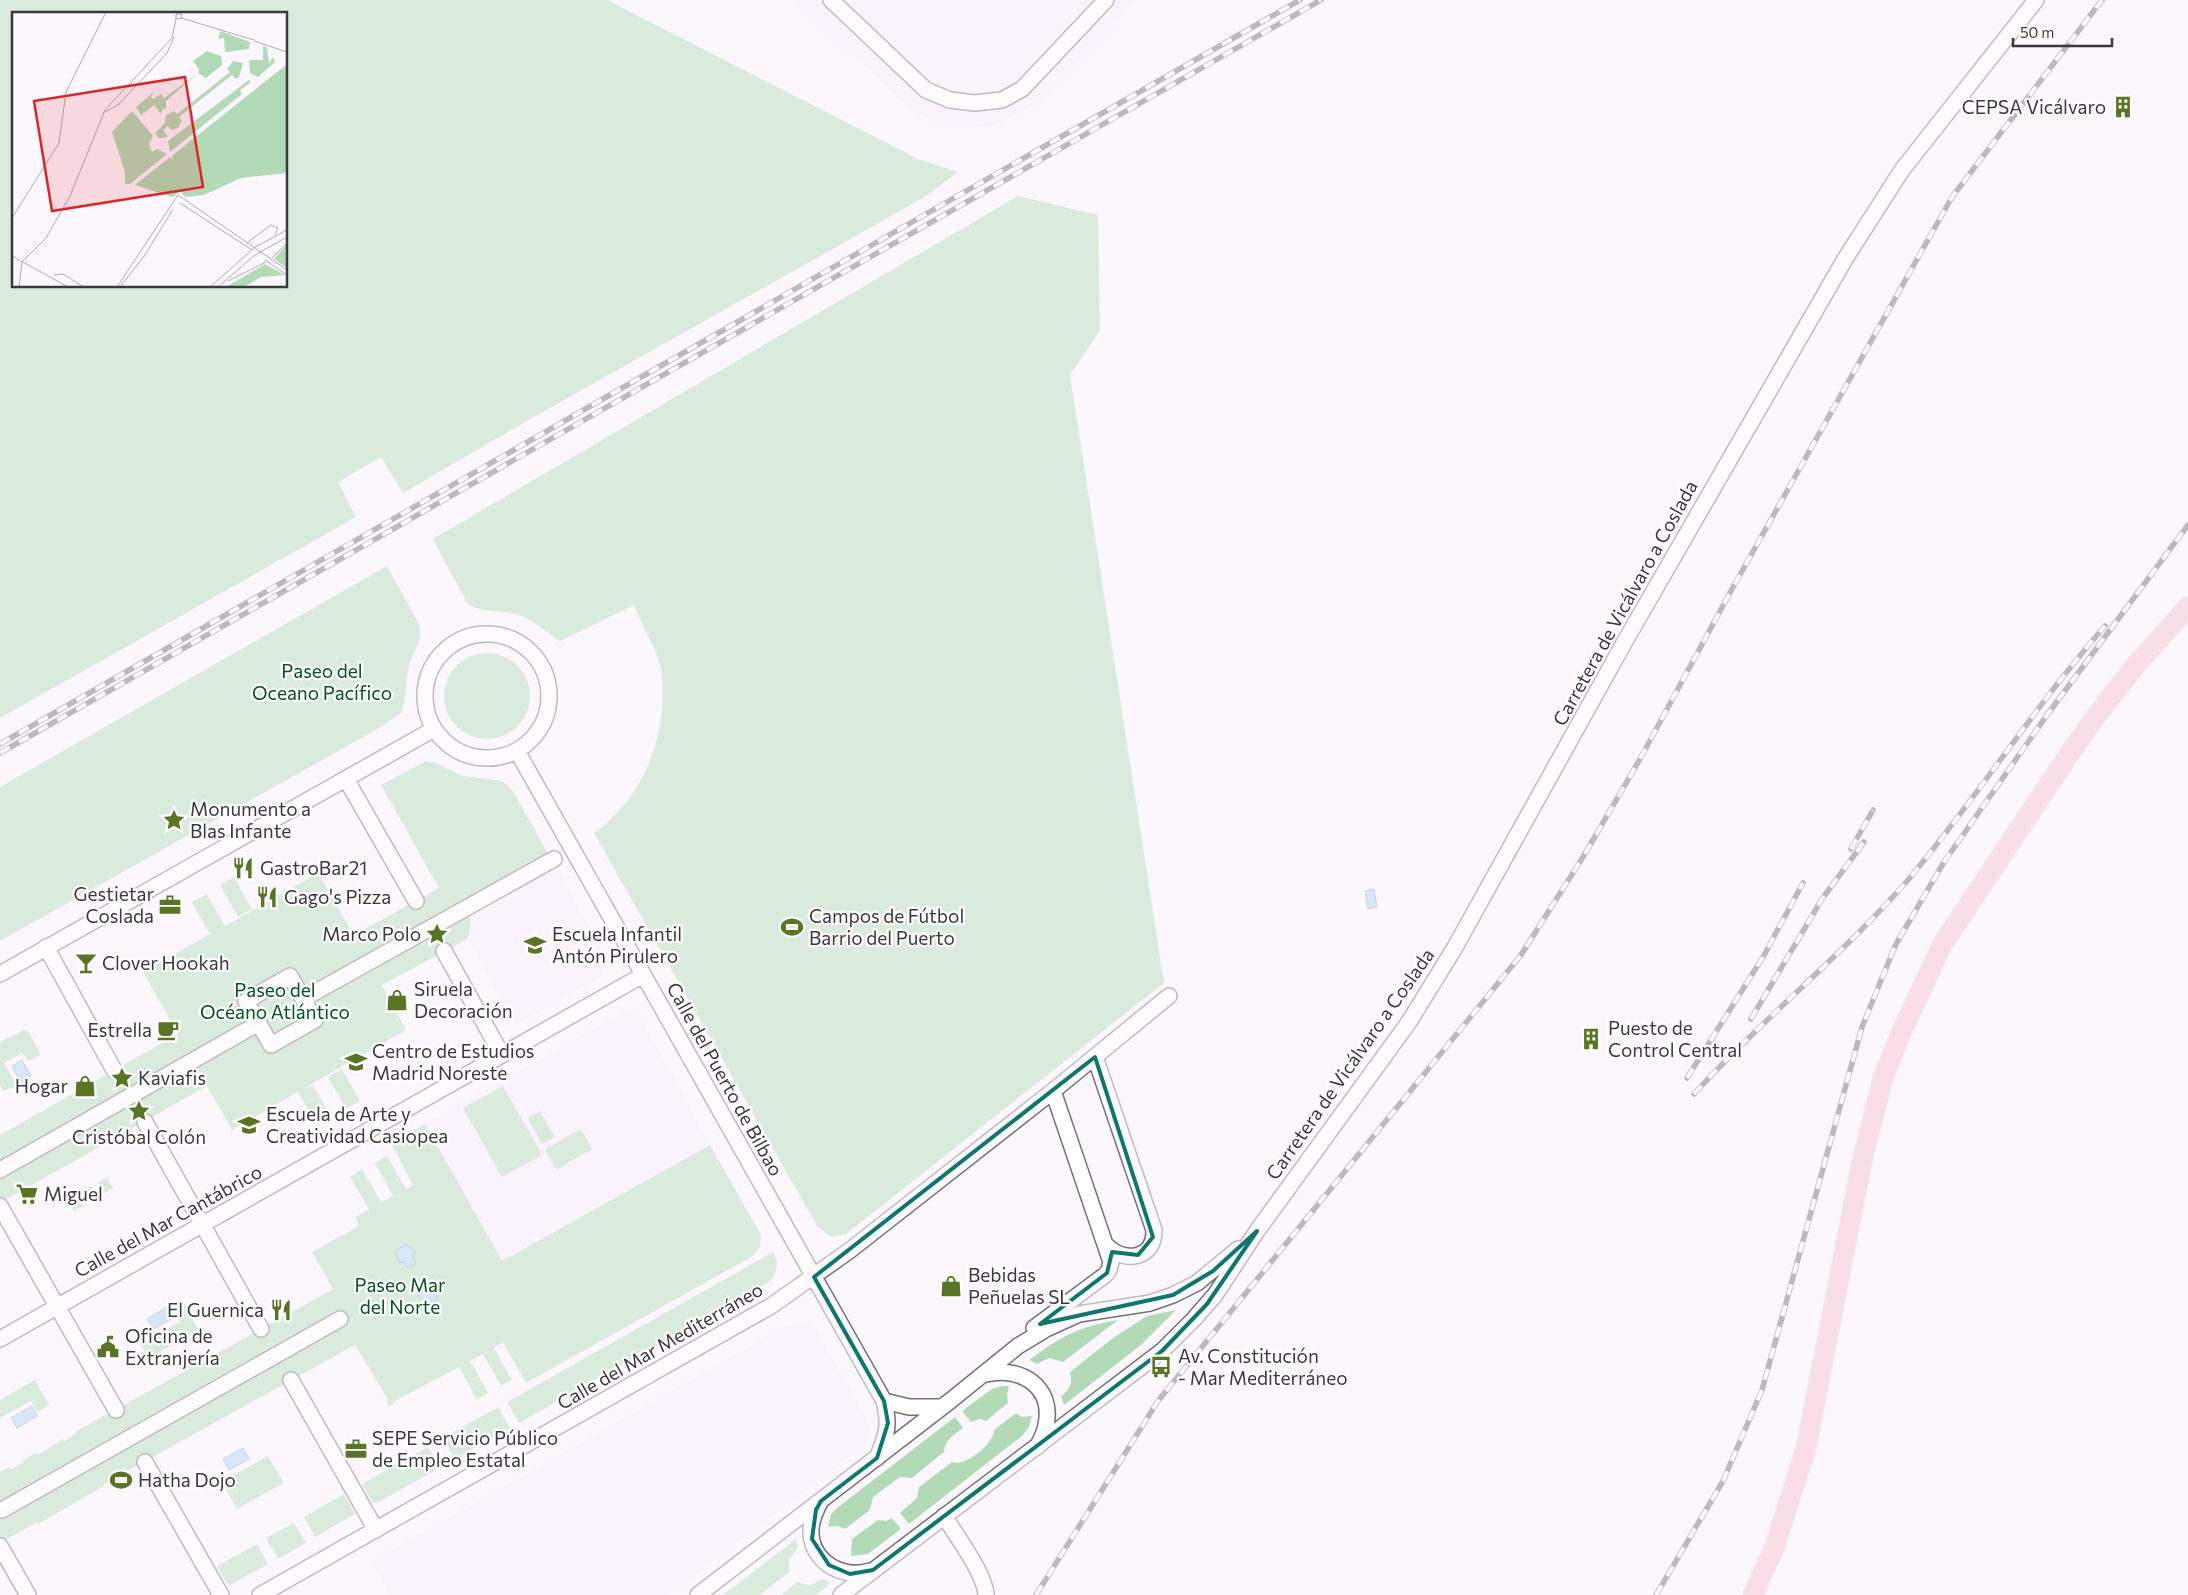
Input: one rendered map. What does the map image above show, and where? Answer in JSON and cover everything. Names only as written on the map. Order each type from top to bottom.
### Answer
[{"type":"main road","points":[[1754,1595],[1775,1546],[1806,1448],[1862,1161],[1883,1078],[1901,1033],[1942,945],[2071,751],[2136,664],[2188,607]]},
{"type":"street","points":[[831,0],[926,90],[950,100],[975,103],[1002,100],[1022,89],[1106,0]]},
{"type":"street","name":"Carretera de Vicálvaro a Coslada","points":[[1257,1231],[1409,1022],[1454,949],[1624,643],[1845,259],[1902,170],[2036,0]]},
{"type":"street","points":[[496,635],[516,642],[533,654],[541,666],[548,689],[549,701],[542,725],[536,735],[517,750],[494,758],[471,756],[450,746],[434,730],[428,717],[425,703],[426,682],[434,662],[455,643],[475,636],[496,635]]},
{"type":"street","points":[[0,974],[434,730]]},
{"type":"street","name":"Calle del Puerto de Bilbao","points":[[517,750],[884,1401],[888,1423],[887,1432],[877,1458]]},
{"type":"street","points":[[346,779],[416,901]]},
{"type":"street","points":[[303,999],[554,859]]},
{"type":"street","points":[[46,947],[114,1070]]},
{"type":"street","points":[[444,951],[502,1055]]},
{"type":"street","name":"Calle del Mar Cantábrico","points":[[0,1339],[643,975]]},
{"type":"street","points":[[290,976],[303,999],[315,1020],[271,1045],[246,1001],[290,976]]},
{"type":"street","name":"Calle del Mar Mediterráneo","points":[[260,1595],[771,1306],[814,1277],[1052,1092],[1170,996]]},
{"type":"street","points":[[0,1170],[259,1024]]},
{"type":"street","points":[[1095,1057],[1154,1234],[1148,1249],[1138,1255],[1124,1256],[1106,1245]]},
{"type":"street","points":[[698,1595],[985,1374],[1018,1346],[1035,1327],[1107,1273],[1111,1262],[1106,1245],[1052,1092]]},
{"type":"street","points":[[145,1122],[262,1329]]},
{"type":"street","points":[[0,1206],[116,1410]]},
{"type":"street","points":[[1018,1346],[1046,1329],[1080,1314],[1150,1302],[1186,1289],[1220,1265],[1257,1231]]},
{"type":"street","points":[[841,1595],[1036,1448],[1171,1343],[1211,1300],[1257,1231]]},
{"type":"street","points":[[2,1510],[340,1319]]},
{"type":"street","points":[[985,1374],[1010,1371],[1031,1381],[1039,1389],[1047,1412],[1046,1424],[1036,1448]]},
{"type":"street","points":[[291,1380],[376,1530]]},
{"type":"street","points":[[884,1401],[909,1407],[942,1407]]},
{"type":"street","points":[[145,1462],[221,1595]]},
{"type":"street","points":[[821,1500],[812,1519],[811,1529],[815,1549],[820,1557],[839,1571],[862,1573],[874,1570]]},
{"type":"street","points":[[944,1516],[980,1576],[986,1588],[986,1595]]},
{"type":"street","points":[[0,1546],[28,1595]]},
{"type":"highlighted area","points":[[1095,1057],[1153,1237],[1138,1255],[1112,1252],[1107,1273],[1040,1324],[1173,1295],[1213,1271],[1257,1231],[1207,1304],[1162,1351],[873,1570],[850,1574],[829,1565],[812,1539],[816,1510],[821,1501],[877,1458],[888,1423],[884,1401],[814,1277]]},
{"type":"shaded area","points":[[794,0],[1137,0],[1040,102],[994,126],[950,128],[914,112]]},
{"type":"shaded area","name":"Escuela Infantil Antón Pirulero","points":[[556,868],[603,952],[605,968],[596,980],[516,1025],[468,938],[470,929],[469,917]]},
{"type":"shaded area","points":[[625,1013],[633,1014],[644,1024],[710,1145],[501,1261],[425,1124],[618,1015]]},
{"type":"shaded area","points":[[800,1322],[812,1326],[817,1332],[867,1420],[869,1427],[867,1441],[858,1450],[670,1595],[390,1595],[371,1562],[790,1324]]},
{"type":"green space","points":[[0,0],[607,0],[918,159],[958,172],[925,197],[532,418],[403,493],[381,457],[338,482],[356,517],[0,718]]},
{"type":"green space","points":[[1018,196],[1098,215],[1100,330],[1070,375],[1164,983],[846,1234],[831,1237],[817,1226],[594,833],[615,815],[639,783],[648,765],[660,725],[662,685],[660,665],[634,605],[560,641],[522,616],[477,608],[467,603],[433,539]]},
{"type":"green space","name":"Paseo del Oceano Pacífico","points":[[387,566],[419,624],[420,631],[419,642],[408,670],[401,713],[381,727],[0,941],[0,787]]},
{"type":"green space","points":[[487,653],[504,656],[518,665],[527,679],[530,696],[527,713],[518,727],[504,736],[487,739],[470,736],[456,727],[447,713],[444,696],[447,679],[456,665],[470,656]]},
{"type":"green space","name":"Paseo del Océano Atlántico","points":[[426,761],[438,764],[463,776],[503,781],[514,793],[556,868],[470,916],[470,929],[467,939],[382,985],[406,1030],[303,1089],[313,1085],[331,1117],[317,1125],[298,1092],[232,1130],[207,1086],[0,1203],[0,1135],[178,1034],[143,972],[210,934],[192,902],[207,894],[225,926],[318,873],[354,935],[439,888],[381,785]]},
{"type":"green space","points":[[234,877],[252,909],[238,917],[220,885]]},
{"type":"green space","points":[[24,1030],[28,1031],[41,1055],[28,1061],[22,1053],[4,1063],[17,1086],[3,1091],[0,1085],[0,1042]]},
{"type":"green space","points":[[342,1069],[360,1101],[346,1109],[328,1077]]},
{"type":"green space","points":[[503,1086],[542,1155],[502,1177],[463,1108]]},
{"type":"green space","points":[[540,1111],[555,1137],[542,1144],[528,1118]]},
{"type":"green space","name":"Paseo Mar del Norte","points":[[425,1124],[502,1261],[710,1145],[761,1235],[760,1247],[753,1256],[526,1383],[503,1342],[494,1348],[512,1380],[501,1386],[483,1354],[470,1361],[488,1393],[477,1399],[459,1367],[393,1402],[394,1404],[389,1406],[386,1401],[388,1400],[355,1345],[122,1474],[38,1524],[37,1522],[0,1543],[0,1472],[23,1463],[22,1461],[36,1453],[38,1455],[63,1439],[64,1441],[76,1434],[75,1432],[333,1289],[312,1252],[359,1226],[355,1218],[369,1209],[350,1177],[362,1169],[381,1202],[393,1196],[375,1163],[387,1156],[406,1189],[413,1185],[391,1143]]},
{"type":"green space","points":[[581,1129],[592,1149],[556,1170],[545,1149]]},
{"type":"green space","points":[[107,1177],[113,1188],[104,1193],[98,1183]]},
{"type":"green space","points":[[92,1186],[98,1196],[89,1202],[83,1192]]},
{"type":"green space","points":[[76,1195],[83,1206],[74,1211],[68,1201]]},
{"type":"green space","points":[[773,1252],[777,1268],[769,1282],[519,1423],[507,1402]]},
{"type":"green space","points":[[184,1303],[199,1331],[148,1358],[140,1343],[180,1322],[173,1309]]},
{"type":"green space","points":[[1176,1310],[1141,1345],[1064,1405],[1061,1396],[1070,1386],[1070,1372],[1113,1338],[1147,1316]]},
{"type":"green space","points":[[1118,1320],[1063,1362],[1049,1358],[1037,1364],[1029,1360],[1061,1339],[1081,1329]]},
{"type":"green space","points":[[35,1380],[49,1405],[37,1412],[31,1401],[0,1418],[0,1400]]},
{"type":"green space","points":[[1009,1386],[1007,1394],[1008,1403],[986,1421],[980,1419],[971,1422],[962,1411],[992,1389]]},
{"type":"green space","points":[[498,1407],[510,1428],[455,1459],[443,1438]]},
{"type":"green space","points":[[1016,1413],[1022,1417],[1032,1416],[1029,1427],[1022,1436],[909,1524],[900,1513],[917,1498],[919,1487],[952,1462],[964,1462],[978,1454],[993,1436],[994,1430]]},
{"type":"green space","points":[[955,1417],[963,1428],[948,1441],[944,1452],[912,1478],[900,1477],[873,1497],[870,1510],[845,1529],[838,1526],[828,1527],[831,1514],[837,1508]]},
{"type":"green space","points":[[428,1447],[441,1467],[377,1503],[373,1503],[362,1484]]},
{"type":"green space","points":[[268,1456],[284,1483],[237,1509],[222,1482]]},
{"type":"green space","points":[[344,1494],[355,1514],[315,1537],[304,1517]]},
{"type":"green space","points":[[892,1518],[901,1529],[868,1554],[851,1556],[852,1539],[878,1520],[886,1521]]},
{"type":"green space","points":[[294,1523],[306,1543],[278,1559],[266,1538]]},
{"type":"green space","points":[[796,1539],[798,1547],[789,1560],[789,1572],[760,1595],[723,1595]]},
{"type":"green space","points":[[257,1544],[268,1564],[228,1586],[217,1566]]},
{"type":"green space","points":[[823,1579],[831,1583],[816,1595],[781,1595],[797,1582],[810,1585]]},
{"type":"water","points":[[1374,889],[1377,907],[1368,909],[1365,891]]},
{"type":"water","points":[[283,1003],[288,1012],[279,1017],[273,1008]]},
{"type":"water","points":[[22,1060],[31,1076],[21,1082],[12,1066]]},
{"type":"water","points":[[405,1245],[409,1246],[415,1253],[412,1257],[416,1263],[408,1268],[404,1262],[399,1263],[396,1254],[398,1249]]},
{"type":"water","points":[[426,1281],[431,1288],[434,1287],[437,1295],[435,1301],[430,1303],[423,1302],[418,1296],[421,1292],[417,1286]]},
{"type":"water","points":[[167,1307],[173,1318],[153,1329],[147,1319]]},
{"type":"water","points":[[32,1406],[37,1416],[17,1428],[11,1418]]},
{"type":"water","points":[[243,1448],[249,1459],[229,1470],[223,1459]]},
{"type":"railway","points":[[0,744],[1300,0]]},
{"type":"railway","points":[[0,753],[1321,0]]},
{"type":"railway","points":[[1036,1595],[1158,1401],[1521,955],[1583,857],[1640,759],[1732,589],[1952,197],[2102,0]]},
{"type":"railway","points":[[1656,1595],[1723,1481],[1762,1390],[1862,1027],[1896,944],[1944,862],[2047,715],[2188,525]]},
{"type":"railway","points":[[1694,1094],[1720,1066],[1856,935],[1908,880],[1958,817],[2054,688],[2105,626]]},
{"type":"railway","points":[[1851,849],[1873,810]]},
{"type":"railway","points":[[1751,1019],[1822,899],[1864,842]]},
{"type":"railway","points":[[1687,1078],[1763,957],[1803,883]]},
{"type":"place","name":"CEPSA Vicálvaro","points":[[2123,107]]},
{"type":"place","name":"Monumento a Blas Infante","points":[[174,820]]},
{"type":"place","name":"GastroBar21","points":[[243,868]]},
{"type":"place","name":"Gago's Pizza","points":[[267,897]]},
{"type":"place","name":"Gestietar Coslada","points":[[170,905]]},
{"type":"place","name":"Campos de Fútbol Barrio del Puerto","points":[[792,927]]},
{"type":"place","name":"Marco Polo","points":[[437,934]]},
{"type":"place","name":"Escuela Infantil Antón Pirulero","points":[[535,945]]},
{"type":"place","name":"Clover Hookah","points":[[86,963]]},
{"type":"place","name":"Siruela Decoración","points":[[397,1000]]},
{"type":"place","name":"Estrella","points":[[168,1030]]},
{"type":"place","name":"Puesto de Control Central","points":[[1591,1039]]},
{"type":"place","name":"Centro de Estudios Madrid Noreste","points":[[356,1062]]},
{"type":"place","name":"Kaviafis","points":[[122,1078]]},
{"type":"place","name":"Hogar","points":[[85,1086]]},
{"type":"place","name":"Cristóbal Colón","points":[[139,1111]]},
{"type":"place","name":"Escuela de Arte y Creatividad Casiopea","points":[[249,1125]]},
{"type":"place","name":"Miguel","points":[[27,1194]]},
{"type":"place","name":"Bebidas Peñuelas SL","points":[[951,1286]]},
{"type":"place","name":"El Guernica","points":[[281,1310]]},
{"type":"place","name":"Oficina de Extranjería","points":[[108,1347]]},
{"type":"place","name":"Av. Constitución - Mar Mediterráneo","points":[[1161,1367]]},
{"type":"place","name":"SEPE Servicio Público de Empleo Estatal","points":[[356,1449]]},
{"type":"place","name":"Hatha Dojo","points":[[121,1480]]}]
